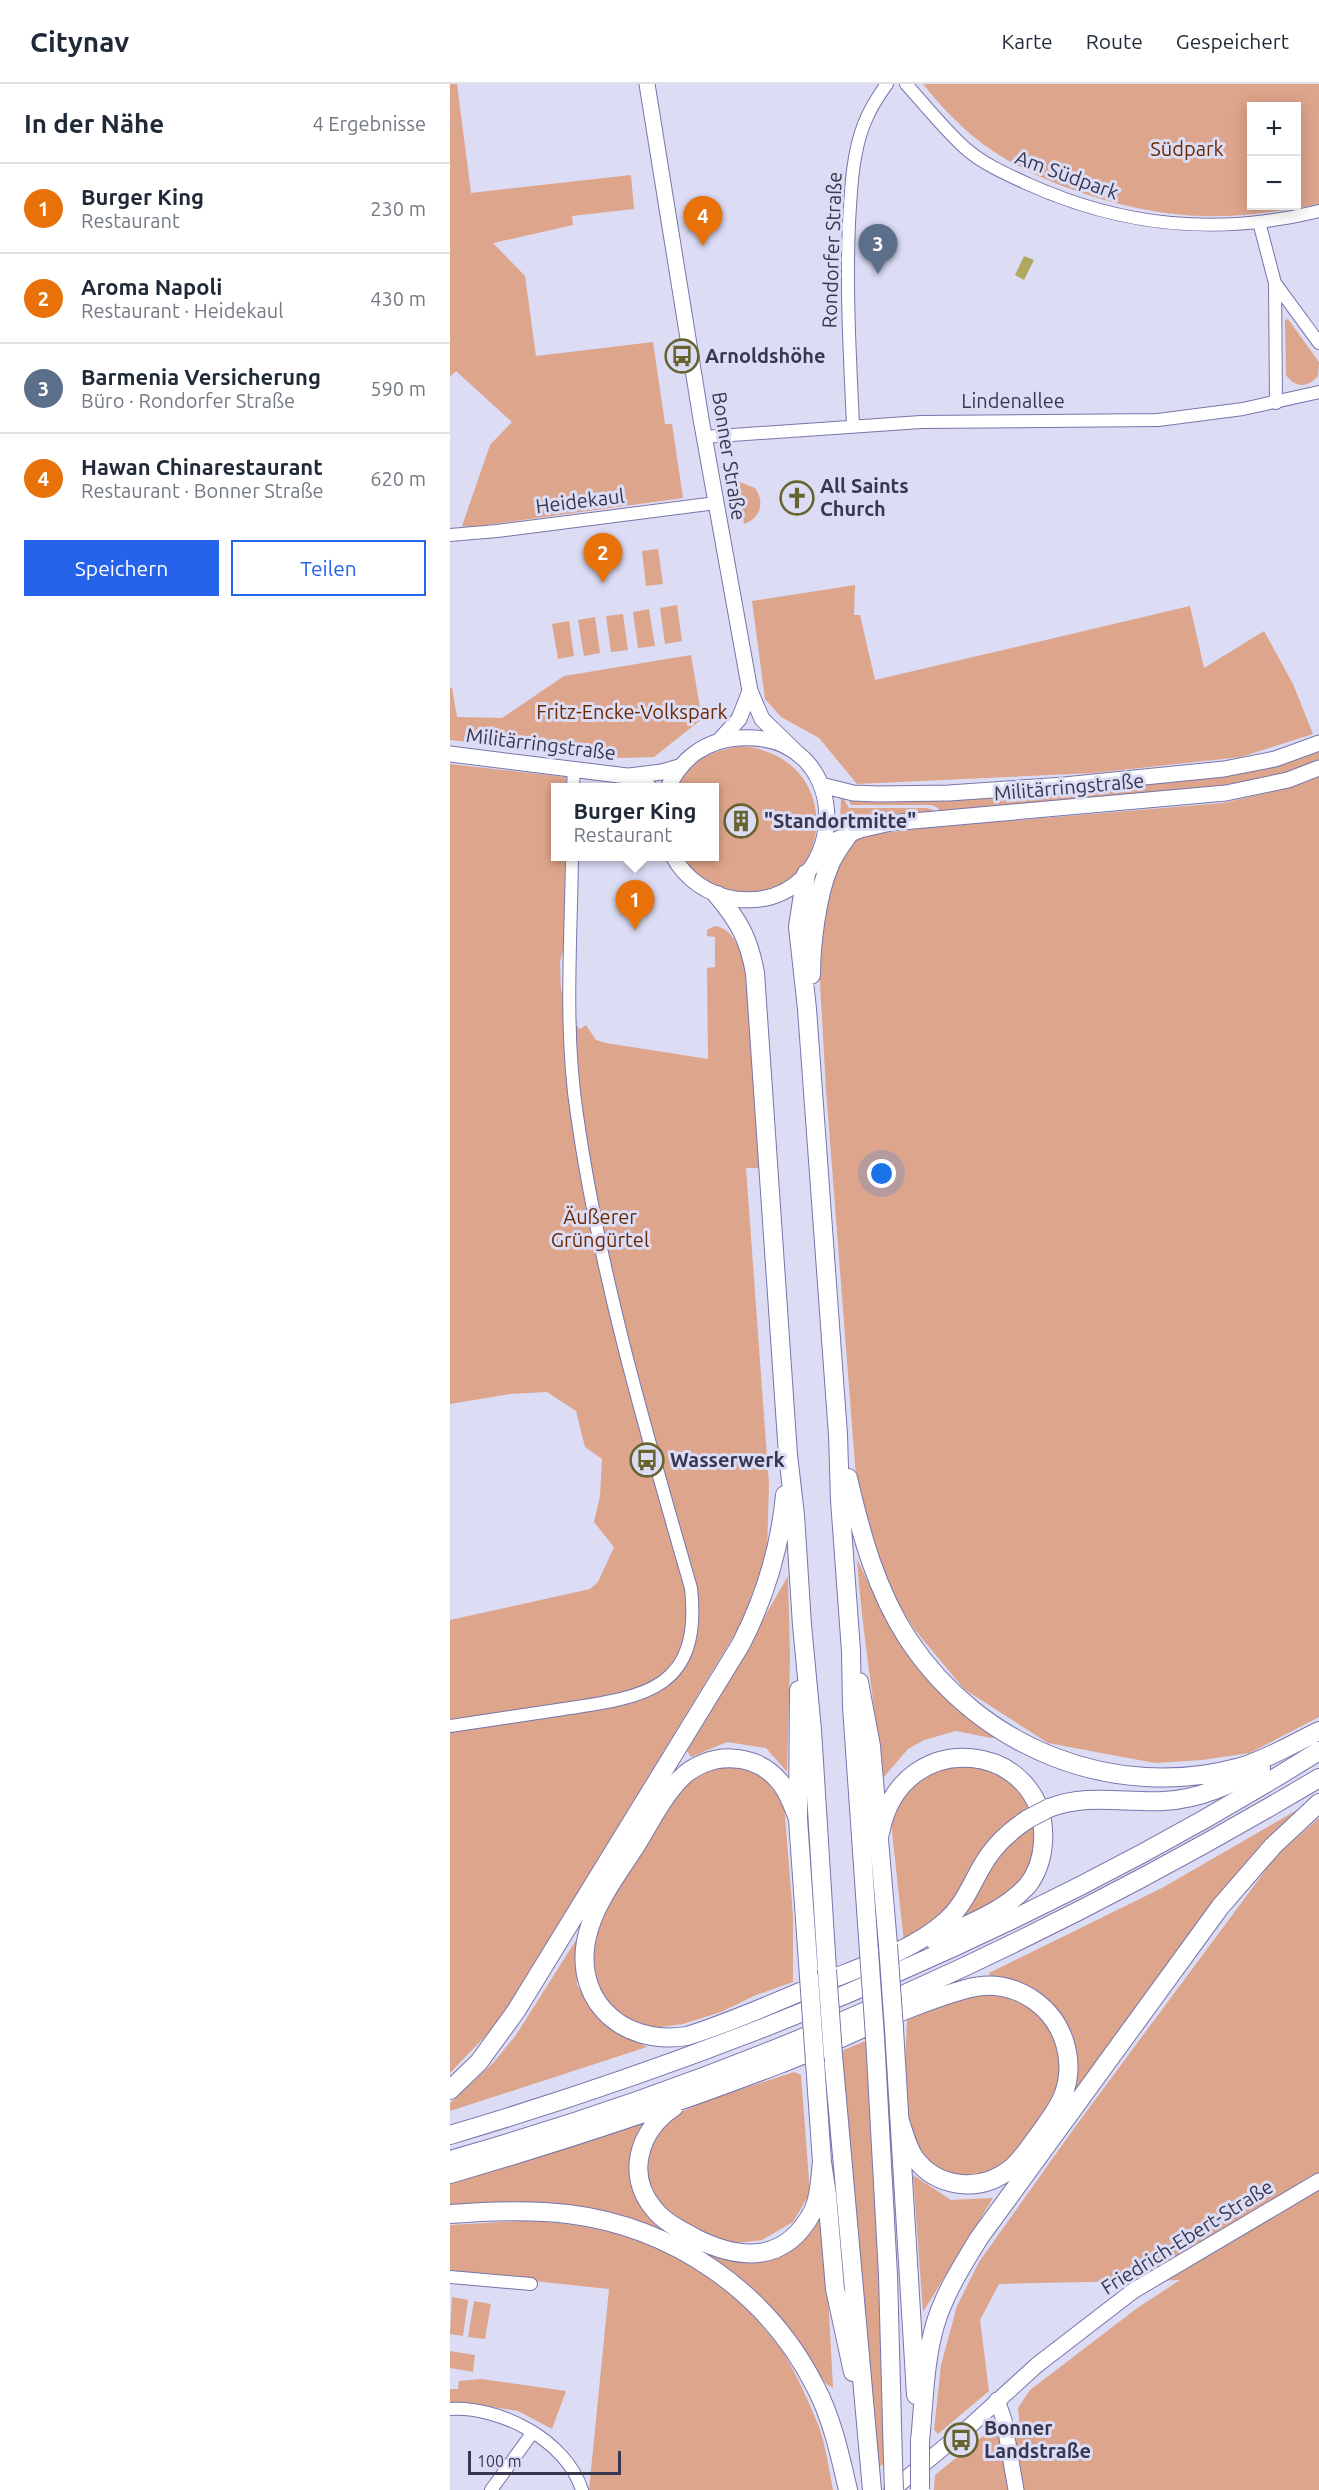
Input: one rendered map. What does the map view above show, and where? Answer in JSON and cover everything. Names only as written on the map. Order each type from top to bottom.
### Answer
[{"type":"highway","points":[[807,1009],[814,931],[825,877],[833,858],[849,834]]},
{"type":"highway","points":[[806,874],[798,927],[807,1009],[838,1435],[851,1651],[852,1707],[887,2264],[893,2490]]},
{"type":"highway","points":[[717,895],[741,924],[753,957],[788,1455],[812,1730],[833,2055],[850,2254],[865,2386],[865,2420],[872,2486]]},
{"type":"highway","points":[[838,1435],[864,1542],[883,1592],[896,1617],[919,1653],[948,1687],[967,1706],[1001,1731],[1036,1751],[1074,1766],[1131,1777],[1166,1778],[1201,1775],[1243,1766],[1319,1732]]},
{"type":"highway","points":[[450,2090],[479,2062],[516,2011],[741,1644],[761,1603],[773,1565],[783,1513],[788,1455]]},
{"type":"highway","points":[[802,1625],[797,1728],[798,1819],[822,2162],[835,2289],[865,2420]]},
{"type":"highway","points":[[851,1651],[867,1720],[880,1833],[900,2121],[900,2168],[920,2442],[920,2490]]},
{"type":"highway","points":[[798,1819],[780,1782],[752,1762],[734,1758],[714,1760],[698,1766],[681,1778],[661,1804],[607,1892],[589,1928],[584,1949],[586,1973],[594,1996],[609,2017],[619,2025],[644,2036],[661,2038],[687,2036],[812,1987],[926,1937],[952,1915],[966,1899],[993,1849],[1012,1830],[1048,1808],[1079,1799],[1162,1801],[1197,1797],[1235,1782],[1319,1732]]},
{"type":"highway","points":[[450,2135],[595,2090],[778,2022],[854,1990],[994,1927],[1170,1837],[1319,1751]]},
{"type":"highway","points":[[595,2090],[684,2046],[841,1981],[992,1912],[1020,1893],[1034,1877],[1043,1839],[1040,1815],[1023,1784],[1006,1769],[991,1762],[964,1757],[939,1760],[928,1764],[903,1782],[892,1797],[880,1833]]},
{"type":"highway","points":[[450,2160],[568,2123],[700,2077],[863,2012],[1009,1946],[1143,1878],[1319,1778]]},
{"type":"highway","points":[[920,2442],[927,2368],[935,2326],[949,2289],[973,2248],[1220,1907],[1273,1846],[1319,1803]]},
{"type":"highway","points":[[924,2002],[1009,1946]]},
{"type":"highway","points":[[450,2174],[687,2099],[826,2045],[924,2002],[970,1988],[989,1986],[1008,1988],[1030,1998],[1048,2013],[1063,2036],[1069,2059],[1067,2083],[1058,2107],[1021,2158],[1007,2172],[980,2184],[949,2182],[924,2169],[909,2149],[900,2121]]},
{"type":"highway","points":[[687,2099],[664,2114],[649,2130],[639,2152],[638,2175],[644,2193],[655,2211],[680,2229],[715,2248],[738,2254],[761,2253],[783,2244],[794,2236],[814,2209],[822,2162]]},
{"type":"highway","points":[[450,2214],[544,2212],[612,2222],[664,2240],[712,2268],[747,2296],[767,2316],[806,2369],[824,2406],[848,2490]]},
{"type":"main road","name":"Bonner Straße","points":[[647,84],[704,437],[750,691],[762,719],[810,767],[821,785]]},
{"type":"main road","points":[[719,741],[739,719],[750,691]]},
{"type":"main road","points":[[671,783],[679,767],[694,753],[719,741],[752,738],[772,742],[796,752]]},
{"type":"main road","name":"Militärringstraße","points":[[821,785],[853,793],[878,794],[949,793],[1064,785],[1224,770],[1275,759],[1319,743]]},
{"type":"main road","name":"Militärringstraße","points":[[450,754],[574,768],[627,776],[643,783]]},
{"type":"main road","name":"Militärringstraße","points":[[627,776],[662,772],[679,767]]},
{"type":"main road","name":"Militärringstraße","points":[[823,845],[849,834],[891,823],[1226,793],[1288,780],[1319,768]]},
{"type":"main road","points":[[676,861],[696,883],[717,895],[741,899],[759,898],[781,892],[806,874],[817,859],[823,845],[828,818],[821,785]]},
{"type":"main road","name":"Friedrich-Ebert-Straße","points":[[893,2490],[971,2425],[1037,2365],[1133,2291],[1319,2181]]},
{"type":"main road","points":[[997,2400],[1004,2420],[1016,2490]]},
{"type":"street","name":"Rondorfer Straße","points":[[853,425],[848,298],[850,202],[854,162],[864,125],[878,96],[887,84]]},
{"type":"street","name":"Am Südpark","points":[[906,84],[966,148],[997,170],[1086,208],[1150,221],[1200,225],[1259,222],[1319,212]]},
{"type":"street","points":[[1259,222],[1275,283],[1276,403]]},
{"type":"street","points":[[1275,283],[1319,343]]},
{"type":"street","name":"Lindenallee","points":[[704,437],[853,425],[996,420],[1134,421],[1210,414],[1276,403],[1319,392]]},
{"type":"street","name":"Heidekaul","points":[[450,535],[716,503]]},
{"type":"street","points":[[573,783],[574,768]]},
{"type":"street","points":[[450,1726],[599,1704],[642,1694],[660,1684],[681,1662],[693,1630],[691,1588],[606,1275],[577,1114],[570,1030],[572,861]]},
{"type":"street","points":[[450,2277],[531,2284]]},
{"type":"street","points":[[450,2409],[495,2414],[514,2421],[533,2432],[573,2471],[582,2490]]},
{"type":"street","points":[[491,2490],[533,2432]]},
{"type":"green space","points":[[450,84],[457,84],[471,193],[631,175],[634,209],[572,216],[573,225],[493,243],[525,276],[536,356],[653,342],[665,424],[672,424],[683,498],[471,527],[462,526],[490,445],[512,422],[456,371],[450,377]]},
{"type":"green space","name":"Südpark","points":[[923,84],[1319,84],[1319,204],[1301,207],[1301,102],[1247,102],[1247,210],[1282,210],[1230,216],[1172,214],[1081,193],[1022,168],[996,153],[974,137],[947,112]]},
{"type":"green space","points":[[1288,319],[1319,362],[1318,376],[1310,383],[1297,384],[1286,375],[1285,320]]},
{"type":"green space","points":[[737,481],[755,488],[760,499],[758,514],[744,524]]},
{"type":"green space","points":[[658,549],[663,584],[646,586],[642,551]]},
{"type":"green space","points":[[855,585],[854,615],[860,615],[875,680],[1190,606],[1204,668],[1264,631],[1293,684],[1313,734],[1241,757],[1094,773],[857,784],[819,738],[781,717],[765,699],[752,601]]},
{"type":"green space","points":[[677,605],[682,641],[665,644],[660,608]]},
{"type":"green space","points":[[649,609],[655,646],[638,648],[633,612]]},
{"type":"green space","points":[[623,614],[628,650],[611,652],[606,616]]},
{"type":"green space","points":[[595,617],[600,653],[584,656],[578,620]]},
{"type":"green space","points":[[569,621],[574,656],[558,659],[552,624]]},
{"type":"green space","name":"Fritz-Encke-Volkspark","points":[[691,655],[702,719],[654,757],[621,758],[450,740],[450,688],[452,688],[457,717],[502,718],[564,676]]},
{"type":"green space","points":[[742,746],[777,756],[801,776],[814,802],[816,830],[808,856],[791,877],[764,890],[729,890],[715,886],[696,874],[685,861],[719,861],[719,783],[679,783],[695,763],[721,750]]},
{"type":"green space","points":[[1319,749],[1319,762],[1235,785],[940,813],[938,808],[932,805],[851,805],[849,801],[849,799],[920,801]]},
{"type":"green space","name":"Äußerer Grüngürtel","points":[[450,764],[566,777],[566,783],[551,783],[551,861],[565,861],[564,947],[560,962],[561,990],[565,998],[564,1012],[580,1029],[586,1025],[596,1040],[708,1059],[707,968],[715,967],[715,937],[707,936],[707,930],[715,926],[722,928],[728,932],[739,949],[746,970],[759,1168],[746,1168],[769,1485],[767,1552],[741,1624],[498,2023],[450,2073],[450,1620],[590,1589],[598,1582],[614,1547],[594,1522],[600,1496],[602,1459],[585,1447],[576,1411],[547,1392],[510,1394],[450,1404]]},
{"type":"green space","points":[[1319,776],[1319,1717],[1250,1753],[1202,1760],[1155,1763],[1048,1743],[964,1689],[915,1630],[894,1597],[879,1565],[857,1490],[826,1090],[818,947],[837,857],[846,845],[862,836],[923,828],[1223,803],[1292,787]]},
{"type":"green space","points":[[841,799],[844,799],[849,808],[927,808],[933,810],[935,814],[844,827],[840,823]]},
{"type":"green space","points":[[857,1559],[892,1632],[956,1706],[1000,1737],[991,1738],[956,1731],[924,1740],[908,1749],[883,1778]]},
{"type":"green space","points":[[788,1576],[790,1657],[787,1772],[766,1748],[727,1742],[691,1757],[687,1751]]},
{"type":"green space","points":[[971,1764],[1007,1780],[1032,1811],[946,1913],[904,1942],[891,1818],[897,1800],[924,1773]]},
{"type":"green space","points":[[713,1766],[734,1766],[763,1776],[784,1804],[793,1916],[793,1982],[756,1995],[721,2012],[683,2024],[653,2028],[626,2017],[612,2007],[598,1986],[593,1958],[598,1925],[627,1872],[671,1801],[688,1779]]},
{"type":"green space","points":[[1297,1810],[1297,1813],[1221,1895],[1155,1980],[1068,2103],[1070,2035],[1052,2003],[1024,1985],[992,1980],[989,1973],[1162,1888]]},
{"type":"green space","points":[[1319,1818],[1319,2490],[934,2490],[935,2475],[983,2436],[1020,2429],[1018,2408],[1030,2390],[1136,2309],[1180,2280],[999,2284],[980,2320],[989,2391],[938,2434],[934,2430],[941,2365],[957,2306],[979,2262],[1075,2127],[1276,1856]]},
{"type":"green space","points":[[1031,1824],[1037,1832],[1032,1866],[1009,1895],[958,1919],[992,1861]]},
{"type":"green space","points":[[576,1940],[577,1985],[592,2009],[616,2032],[647,2047],[450,2111],[450,2103],[494,2062],[516,2035]]},
{"type":"green space","points":[[975,1993],[1010,1997],[1027,2004],[1035,2011],[1043,2020],[1057,2045],[1063,2070],[1061,2084],[1055,2098],[1017,2156],[998,2170],[982,2176],[967,2177],[938,2168],[916,2145],[908,2129],[905,2082],[907,2020]]},
{"type":"green space","points":[[868,2040],[884,2321],[887,2461],[879,2467],[841,2051]]},
{"type":"green space","points":[[794,2072],[801,2075],[810,2193],[793,2222],[762,2240],[728,2244],[699,2231],[657,2203],[647,2180],[645,2156],[654,2136],[670,2117],[708,2100]]},
{"type":"green space","points":[[646,2120],[637,2133],[633,2146],[631,2174],[699,2248],[735,2262],[763,2259],[819,2217],[824,2220],[833,2388],[820,2377],[791,2330],[750,2289],[704,2254],[679,2240],[626,2218],[569,2205],[524,2202],[450,2206],[450,2182]]},
{"type":"green space","points":[[913,2175],[951,2200],[993,2198],[923,2312]]},
{"type":"green space","points":[[520,2221],[590,2228],[623,2236],[656,2248],[687,2263],[716,2282],[743,2305],[779,2347],[799,2382],[821,2435],[833,2490],[589,2490],[609,2289],[450,2272],[450,2225]]},
{"type":"green space","points":[[452,2297],[468,2300],[463,2336],[450,2334]]},
{"type":"green space","points":[[474,2301],[491,2304],[485,2339],[468,2337]]},
{"type":"green space","points":[[450,2351],[475,2355],[473,2372],[450,2368]]},
{"type":"green space","points":[[481,2379],[566,2391],[552,2429],[518,2411],[459,2402],[450,2403],[450,2389],[458,2389],[459,2381]]},
{"type":"shaded area","points":[[1024,256],[1034,260],[1024,280],[1015,275]]},
{"type":"place","name":"Hawan Chinarestaurant","points":[[703,246]]},
{"type":"place","name":"Barmenia Versicherung","points":[[878,274]]},
{"type":"place","name":"Arnoldshöhe","points":[[682,356]]},
{"type":"place","name":"All Saints Church","points":[[797,498]]},
{"type":"place","name":"Aroma Napoli","points":[[603,583]]},
{"type":"place","name":"\"Standortmitte\"","points":[[741,821]]},
{"type":"place","name":"Burger King","points":[[635,930]]},
{"type":"place","name":"Wasserwerk","points":[[647,1460]]},
{"type":"place","name":"Bonner Landstraße","points":[[961,2440]]}]
